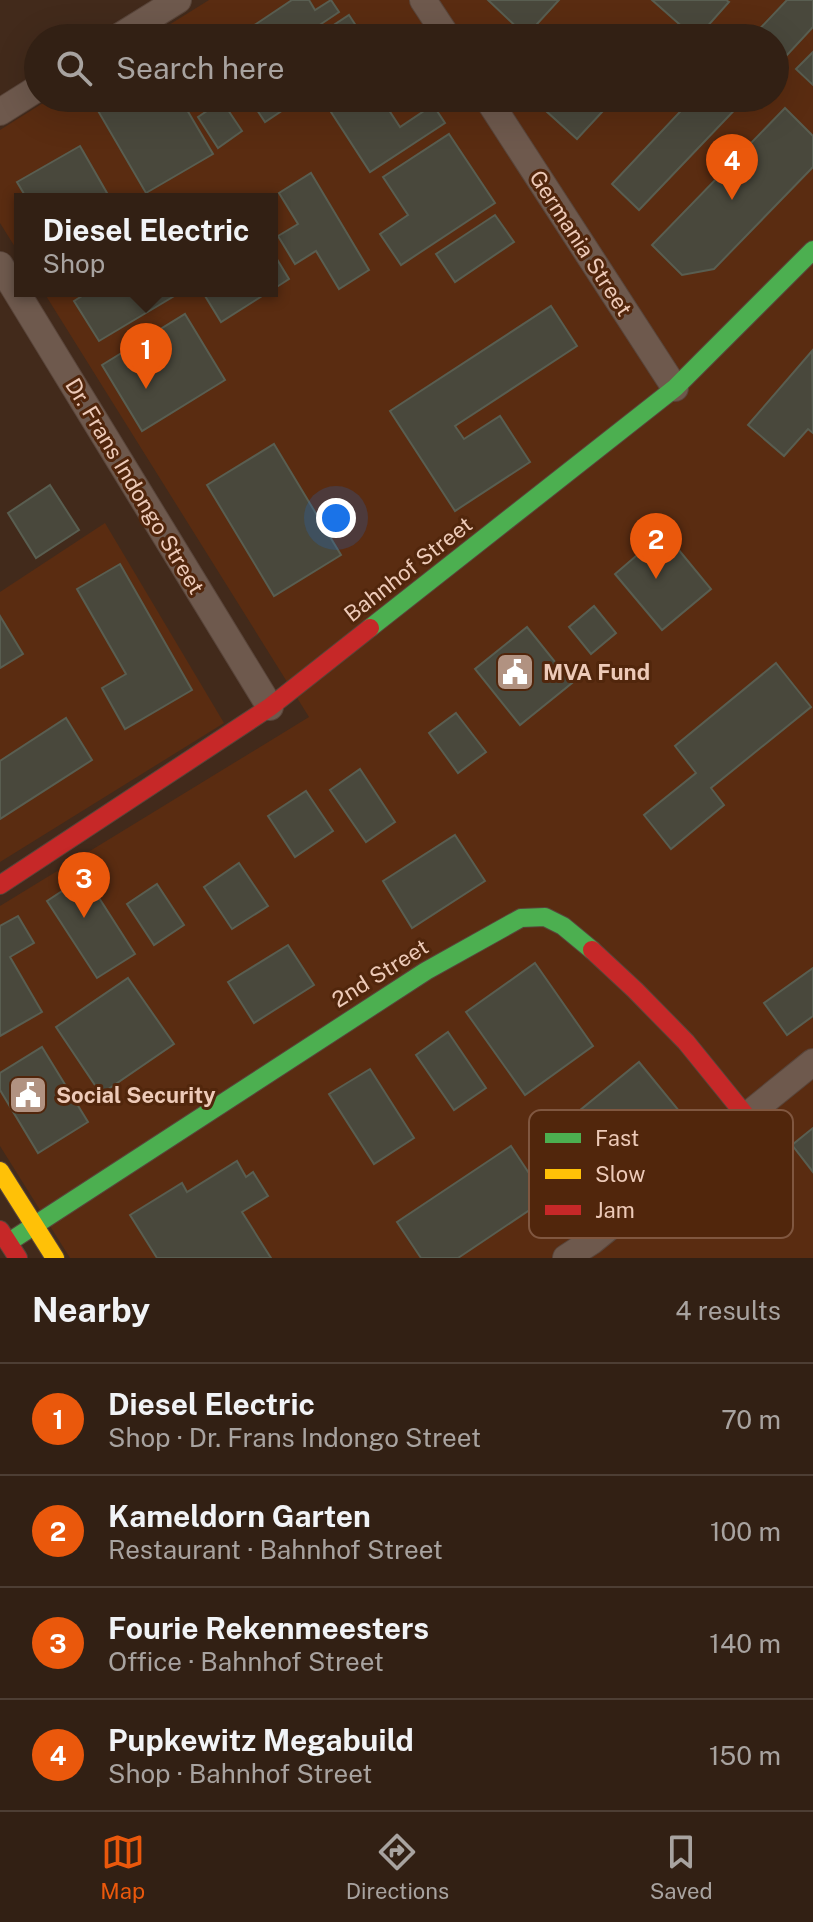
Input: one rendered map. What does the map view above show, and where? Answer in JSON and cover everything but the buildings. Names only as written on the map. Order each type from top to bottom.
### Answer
[{"type":"main road","name":"Bahnhof Street","points":[[0,885],[270,707],[675,388],[813,250]]},
{"type":"main road","name":"2nd Street","points":[[9,1243],[414,979],[521,918],[545,917],[582,941],[686,1042],[741,1110]]},
{"type":"main road","points":[[0,1171],[55,1258]]},
{"type":"street","points":[[139,24],[178,0]]},
{"type":"street","points":[[423,0],[439,24]]},
{"type":"street","points":[[0,112],[24,97]]},
{"type":"street","name":"Germania Street","points":[[496,112],[675,388]]},
{"type":"street","name":"Dr. Frans Indongo Street","points":[[0,265],[14,288]]},
{"type":"street","name":"Dr. Frans Indongo Street","points":[[20,297],[270,707]]},
{"type":"street","points":[[753,1110],[813,1062]]},
{"type":"street","points":[[566,1258],[597,1250]]},
{"type":"shaded area","points":[[209,0],[813,0],[813,1258],[70,1258],[0,1146],[0,906],[309,717],[47,297],[278,297],[278,193],[14,193],[14,245],[0,223],[0,130],[29,112],[789,112],[789,24],[170,24]]},
{"type":"shaded area","points":[[105,523],[224,723],[0,862],[0,592]]},
{"type":"traffic: fast","points":[[370,628],[675,388],[813,250]]},
{"type":"traffic: fast","points":[[12,1240],[426,971],[521,918],[545,917],[563,926],[592,950]]},
{"type":"traffic: slow","points":[[0,1171],[55,1258]]},
{"type":"traffic: jam","points":[[0,885],[270,707],[370,628]]},
{"type":"traffic: jam","points":[[592,950],[686,1042],[741,1110]]},
{"type":"traffic: jam","points":[[0,1230],[18,1258]]},
{"type":"place","name":"Pupkewitz Megabuild","points":[[732,200]]},
{"type":"place","name":"Diesel Electric","points":[[146,389]]},
{"type":"place","name":"Kameldorn Garten","points":[[656,579]]},
{"type":"place","name":"MVA Fund","points":[[515,672]]},
{"type":"place","name":"Fourie Rekenmeesters","points":[[84,918]]},
{"type":"place","name":"Social Security","points":[[28,1095]]}]
